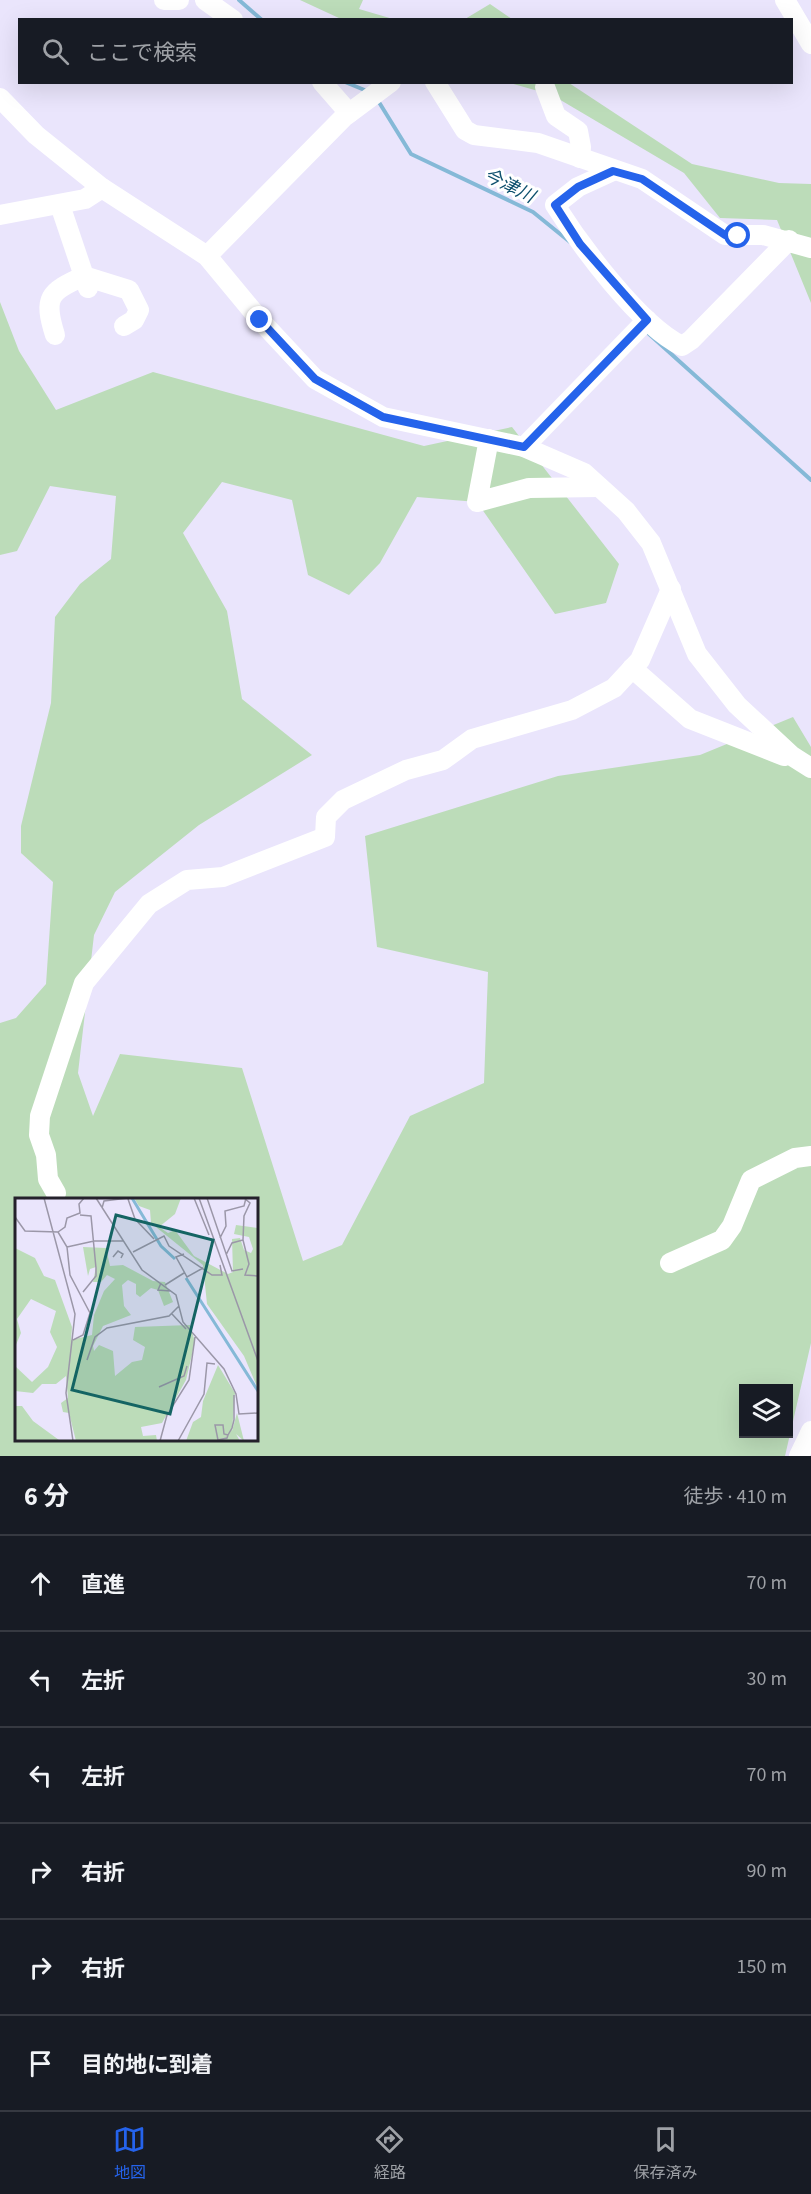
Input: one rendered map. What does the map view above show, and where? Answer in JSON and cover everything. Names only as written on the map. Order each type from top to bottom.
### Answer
[{"type":"street","points":[[164,0],[179,0]]},
{"type":"street","points":[[205,0],[230,18]]},
{"type":"street","points":[[785,0],[811,44]]},
{"type":"street","points":[[324,84],[349,112]]},
{"type":"street","points":[[207,255],[349,112],[388,84]]},
{"type":"street","points":[[436,84],[465,130],[474,135],[538,143],[613,171],[642,179],[725,235],[763,235],[789,240],[811,248]]},
{"type":"street","points":[[545,87],[556,116],[578,131],[581,147],[580,158]]},
{"type":"street","points":[[0,98],[36,135],[102,188],[207,255],[260,320],[315,379],[383,417],[524,447],[584,473],[626,512],[651,543],[697,654],[737,705],[792,756],[811,768]]},
{"type":"street","points":[[613,171],[578,187],[555,205],[580,244],[647,320],[666,338],[682,345],[691,340],[789,240]]},
{"type":"street","points":[[0,215],[85,199],[102,188]]},
{"type":"street","points":[[60,205],[86,283]]},
{"type":"street","points":[[55,335],[47,311],[51,297],[64,285],[86,283],[129,290],[139,310],[134,320],[124,326]]},
{"type":"street","points":[[524,447],[647,320]]},
{"type":"street","points":[[489,439],[477,502],[529,488],[599,487]]},
{"type":"street","points":[[56,1193],[48,1179],[46,1155],[39,1136],[40,1116],[74,1017],[76,999],[84,983],[149,904],[187,880],[223,877],[325,837],[326,817],[343,800],[406,770],[443,760],[472,739],[550,717],[592,701],[614,688],[640,660],[671,589]]},
{"type":"street","points":[[633,668],[690,719],[759,745],[778,756],[792,756]]},
{"type":"street","points":[[670,1263],[722,1240],[732,1226],[751,1180],[795,1158],[811,1155]]},
{"type":"street","points":[[799,1456],[811,1431]]},
{"type":"green space","points":[[300,0],[363,0],[359,9],[390,18],[339,18]]},
{"type":"green space","points":[[490,4],[511,18],[467,18]]},
{"type":"green space","points":[[514,84],[571,84],[692,164],[779,183],[811,184],[811,303],[777,220],[720,218],[684,173],[552,95]]},
{"type":"green space","points":[[0,302],[19,351],[56,410],[153,372],[424,446],[512,427],[619,564],[606,603],[555,614],[477,502],[417,497],[380,563],[349,595],[308,575],[292,500],[222,482],[183,533],[227,611],[242,699],[312,755],[199,825],[115,892],[94,935],[78,1073],[93,1116],[120,1054],[242,1068],[303,1261],[342,1245],[410,1116],[484,1083],[488,972],[377,947],[365,836],[558,776],[700,755],[793,717],[811,747],[811,1343],[793,1421],[793,1384],[739,1384],[739,1438],[789,1438],[785,1456],[0,1456],[0,1023],[16,1018],[46,984],[53,882],[21,853],[21,826],[51,703],[55,617],[80,584],[111,559],[116,496],[50,486],[17,551],[0,555]]},
{"type":"waterway","name":"今津川","points":[[239,0],[260,18]]},
{"type":"waterway","name":"今津川","points":[[350,84],[367,91]]},
{"type":"waterway","name":"今津川","points":[[377,99],[411,154],[533,212],[570,242]]},
{"type":"waterway","name":"今津川","points":[[649,334],[811,480]]},
{"type":"route","points":[[260,320],[315,379],[383,417],[524,447],[647,320],[580,244],[555,205],[578,187],[613,171],[642,179],[725,235],[738,236]]}]
